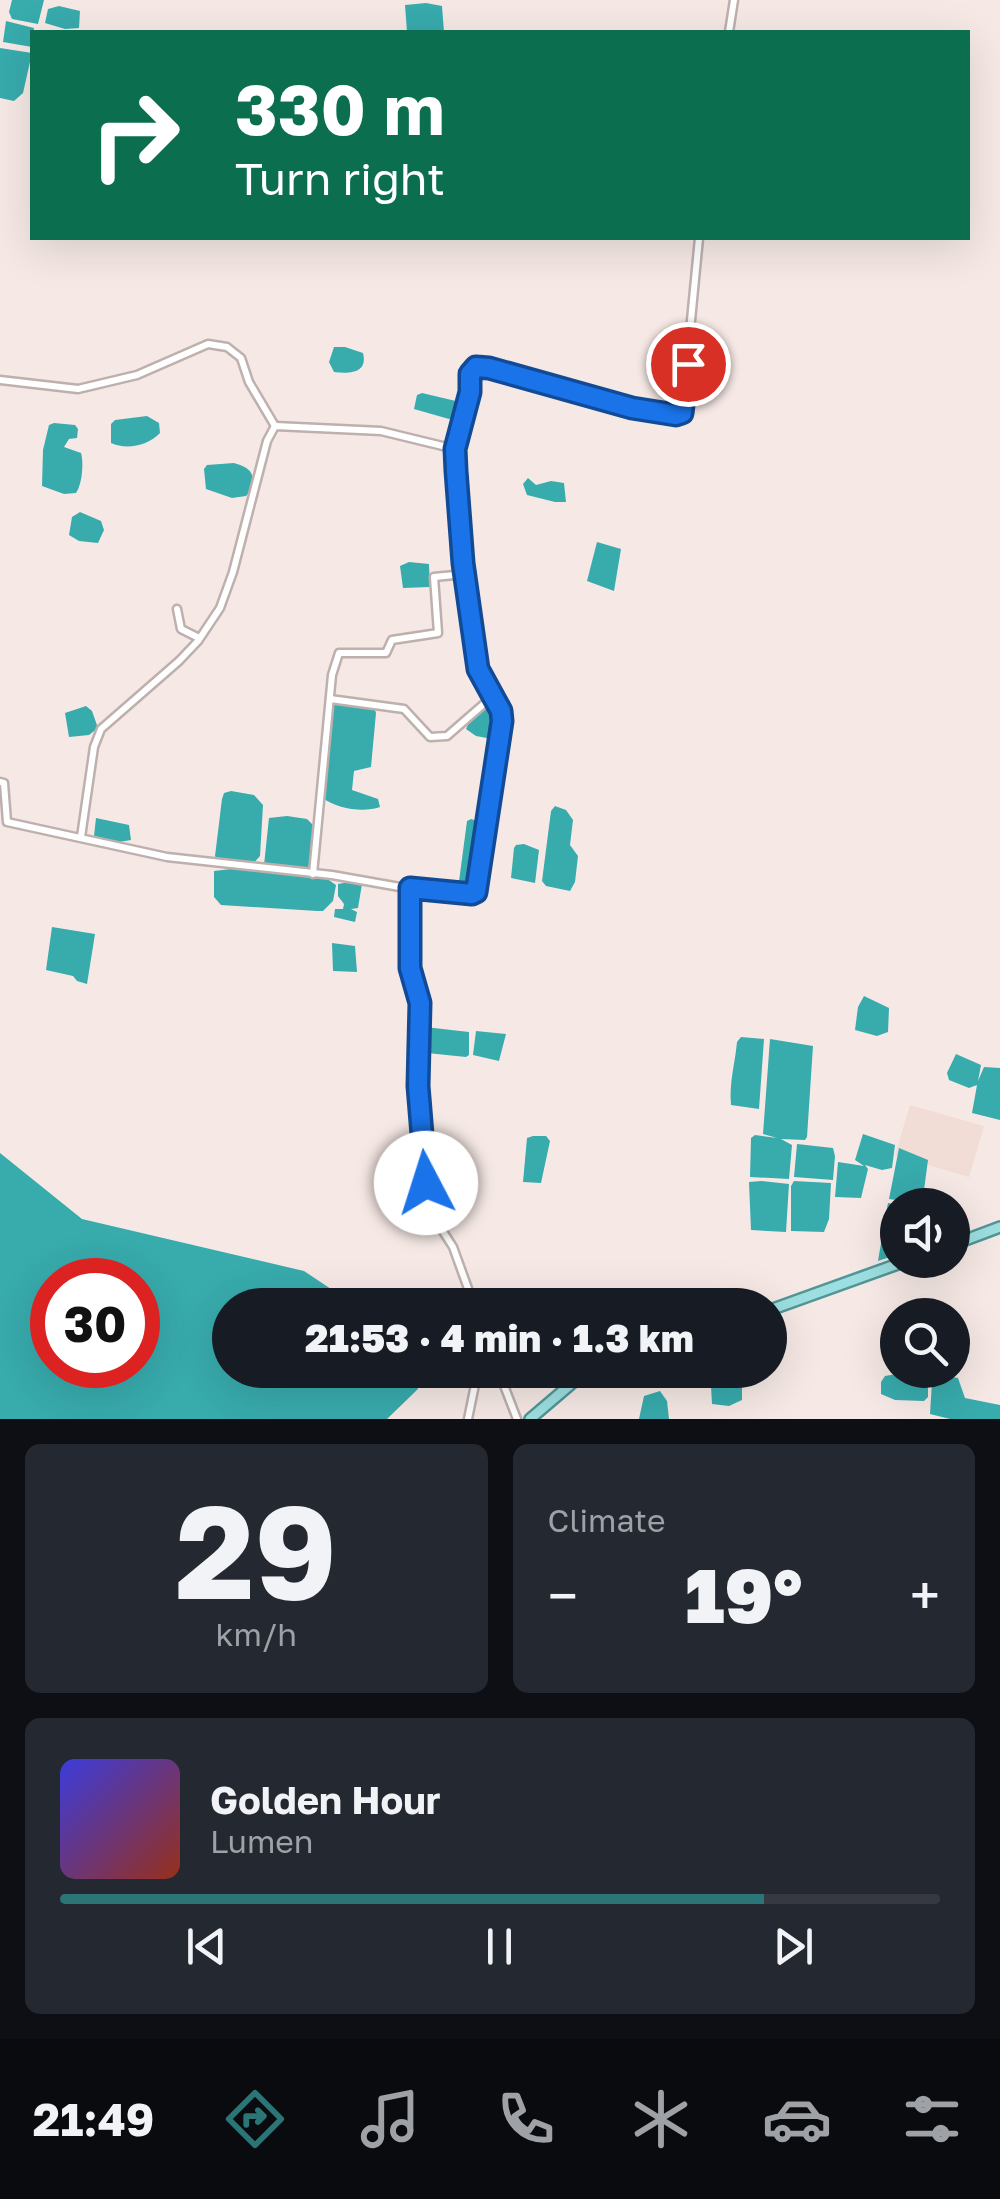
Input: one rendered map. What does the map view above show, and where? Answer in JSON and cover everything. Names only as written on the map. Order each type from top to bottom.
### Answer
[{"type":"main road","points":[[970,1238],[1000,1227]]},
{"type":"main road","points":[[787,1304],[880,1271]]},
{"type":"main road","points":[[530,1419],[566,1388]]},
{"type":"street","points":[[729,30],[734,0]]},
{"type":"street","points":[[0,782],[4,783],[7,822],[204,863],[410,888],[476,892],[502,721],[494,696],[478,669],[465,574],[455,449],[470,392],[470,374],[476,367],[632,408],[665,415],[682,413],[699,240]]},
{"type":"street","points":[[0,380],[78,388],[137,375],[208,344],[227,347],[241,358],[249,382],[275,426]]},
{"type":"street","points":[[275,426],[381,431],[455,449]]},
{"type":"street","points":[[81,837],[94,747],[101,729],[165,675],[200,638],[220,608],[267,441],[275,426]]},
{"type":"street","points":[[313,874],[332,675],[339,653],[386,654],[392,640],[438,634],[434,577],[465,574]]},
{"type":"street","points":[[176,609],[181,629],[200,638]]},
{"type":"street","points":[[330,698],[404,710],[430,737],[447,736],[494,696]]},
{"type":"street","points":[[410,888],[410,968],[420,1003],[418,1086],[428,1208],[452,1247],[468,1288]]},
{"type":"street","points":[[468,1419],[474,1388]]},
{"type":"street","points":[[505,1388],[517,1419]]},
{"type":"shaded area","points":[[910,1105],[984,1126],[969,1177],[895,1155]]},
{"type":"water","points":[[12,0],[44,0],[38,24],[12,19]]},
{"type":"water","points":[[405,5],[442,6],[444,30],[407,30]]},
{"type":"water","points":[[59,6],[80,11],[79,28],[65,29],[45,23],[48,9]]},
{"type":"water","points":[[6,21],[34,28],[30,30],[30,47],[3,42]]},
{"type":"water","points":[[0,48],[30,53],[23,93],[14,101],[0,98]]},
{"type":"water","points":[[334,347],[363,353],[363,365],[352,372],[334,372],[329,362]]},
{"type":"water","points":[[417,395],[460,402],[460,415],[449,419],[414,409]]},
{"type":"water","points":[[147,416],[159,423],[160,433],[155,437],[137,446],[111,443],[111,424],[115,420]]},
{"type":"water","points":[[49,425],[75,425],[78,429],[77,438],[69,439],[64,447],[81,453],[82,474],[76,493],[64,494],[42,486],[43,450]]},
{"type":"water","points":[[234,463],[252,475],[252,489],[246,496],[232,498],[206,489],[207,465]]},
{"type":"water","points":[[528,478],[536,485],[564,483],[566,502],[527,495],[523,484]]},
{"type":"water","points":[[80,512],[101,521],[104,530],[98,543],[79,541],[69,535],[72,517]]},
{"type":"water","points":[[597,542],[621,549],[614,591],[587,581]]},
{"type":"water","points":[[409,562],[429,564],[430,587],[403,588],[400,566]]},
{"type":"water","points":[[334,701],[374,707],[371,767],[354,771],[352,790],[378,799],[380,807],[351,809],[323,798]]},
{"type":"water","points":[[486,705],[499,713],[492,739],[466,729],[472,716]]},
{"type":"water","points":[[86,706],[98,728],[89,735],[69,737],[65,713]]},
{"type":"water","points":[[224,793],[254,795],[263,805],[260,856],[253,864],[218,861],[215,856],[222,799]]},
{"type":"water","points":[[555,806],[566,810],[573,820],[570,845],[578,856],[570,891],[546,886],[542,881],[551,811]]},
{"type":"water","points":[[96,818],[129,825],[131,840],[119,842],[94,836]]},
{"type":"water","points":[[269,818],[307,819],[313,825],[313,853],[308,868],[264,865]]},
{"type":"water","points":[[467,821],[484,823],[472,892],[458,889]]},
{"type":"water","points":[[524,844],[539,850],[535,883],[511,878],[514,848]]},
{"type":"water","points":[[231,869],[326,878],[336,885],[333,901],[323,911],[221,905],[214,897],[214,871]]},
{"type":"water","points":[[338,884],[362,884],[358,908],[351,909],[357,912],[355,922],[334,917],[335,909],[343,909],[344,904],[338,896]]},
{"type":"water","points":[[52,927],[95,934],[87,984],[73,976],[46,970]]},
{"type":"water","points":[[332,943],[355,946],[357,972],[333,971]]},
{"type":"water","points":[[864,996],[889,1008],[888,1032],[877,1036],[855,1030]]},
{"type":"water","points":[[425,1027],[469,1032],[469,1055],[427,1053],[423,1049]]},
{"type":"water","points":[[476,1031],[506,1034],[499,1061],[473,1055]]},
{"type":"water","points":[[741,1037],[764,1039],[759,1109],[731,1105],[731,1081]]},
{"type":"water","points":[[770,1039],[813,1046],[807,1137],[781,1139],[792,1145],[789,1179],[750,1177],[751,1138],[777,1138],[763,1134]]},
{"type":"water","points":[[956,1054],[981,1065],[978,1081],[984,1067],[1000,1068],[1000,1120],[972,1113],[977,1085],[969,1088],[949,1080],[947,1073]]},
{"type":"water","points":[[863,1134],[895,1145],[892,1168],[882,1170],[865,1165],[868,1169],[861,1198],[835,1197],[838,1162],[864,1166],[855,1160]]},
{"type":"water","points":[[546,1136],[550,1141],[541,1183],[523,1182],[527,1138]]},
{"type":"water","points":[[797,1144],[833,1148],[833,1180],[794,1177]]},
{"type":"water","points":[[899,1148],[928,1160],[924,1188],[891,1188]]},
{"type":"water","points":[[0,1153],[82,1219],[304,1271],[330,1288],[212,1288],[212,1388],[418,1388],[387,1419],[0,1419]]},
{"type":"water","points":[[794,1181],[831,1183],[829,1219],[824,1232],[791,1231]]},
{"type":"water","points":[[749,1182],[789,1184],[786,1232],[751,1230]]},
{"type":"water","points":[[711,1388],[742,1388],[742,1400],[729,1406],[712,1404]]},
{"type":"water","points":[[881,1388],[928,1388],[924,1401],[895,1400],[881,1394]]},
{"type":"water","points":[[932,1388],[962,1388],[965,1398],[1000,1405],[1000,1419],[950,1419],[930,1414]]},
{"type":"water","points":[[660,1391],[667,1401],[669,1419],[639,1419],[644,1396]]},
{"type":"route","points":[[426,1183],[418,1086],[420,1003],[410,968],[410,888],[476,892],[502,721],[501,711],[478,669],[463,563],[455,449],[470,392],[470,374],[476,367],[489,368],[632,408],[676,415],[682,413],[688,364]]}]
